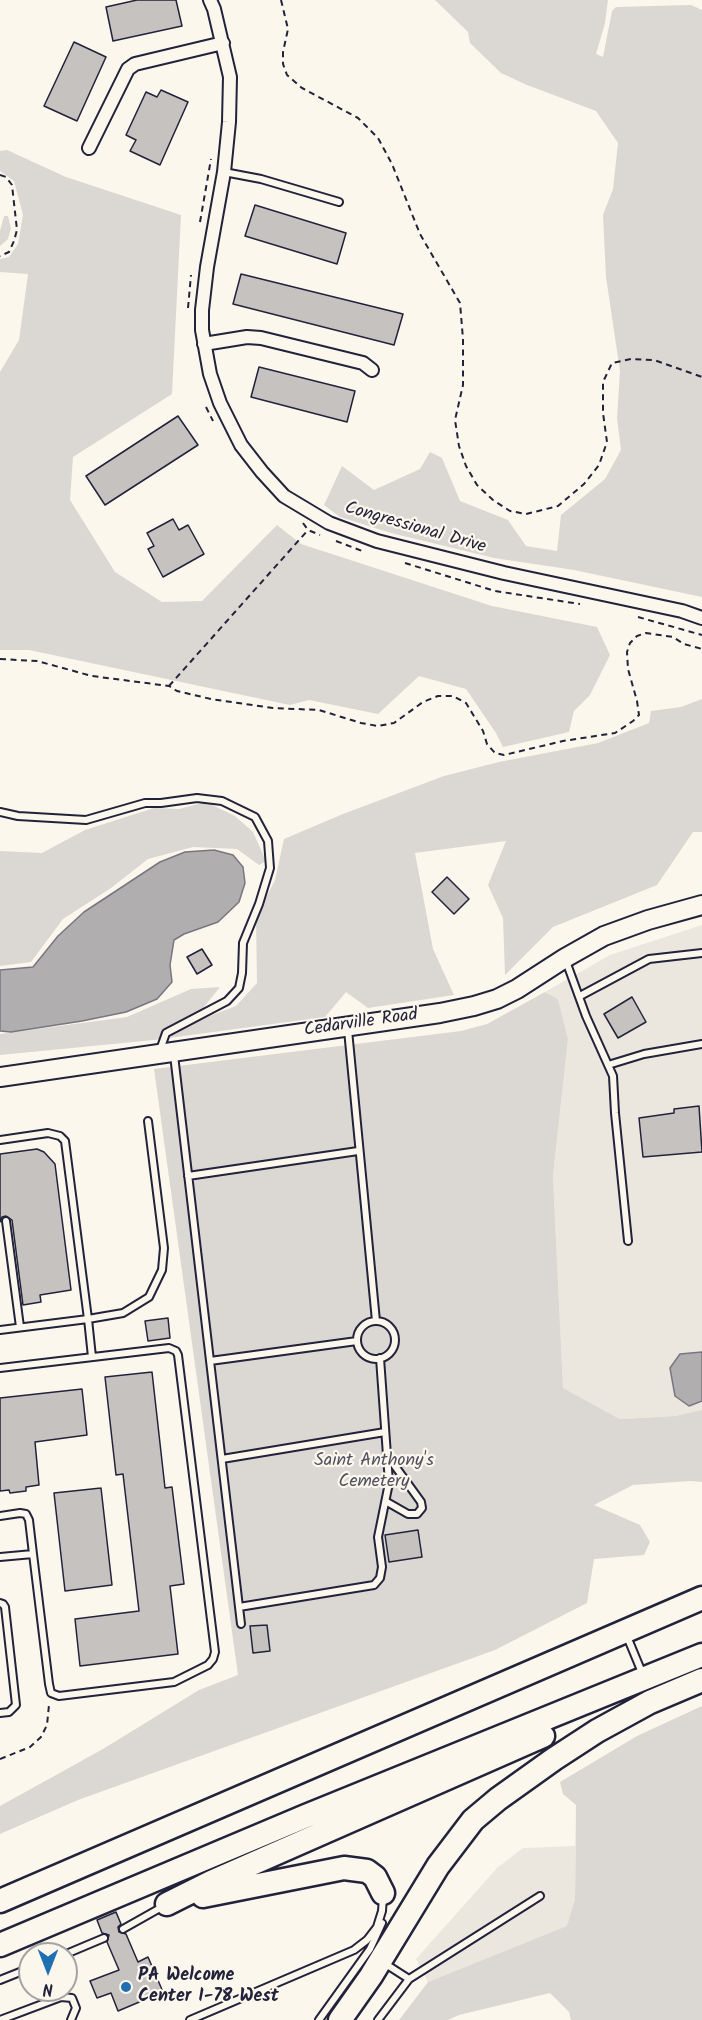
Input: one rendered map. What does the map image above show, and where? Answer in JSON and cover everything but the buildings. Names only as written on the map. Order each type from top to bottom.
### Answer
[{"type":"highway","points":[[0,1901],[702,1598]]},
{"type":"highway","points":[[0,1945],[306,1816],[702,1656]]},
{"type":"highway","points":[[167,1904],[210,1882],[634,1697],[645,1679]]},
{"type":"highway","points":[[340,2020],[380,1961],[446,1854],[485,1809],[597,1731],[650,1702],[702,1680]]},
{"type":"highway","points":[[167,1904],[344,1868],[367,1871],[375,1877],[383,1893]]},
{"type":"main road","name":"Cedarville Road","points":[[0,1077],[474,1006],[517,989],[604,936],[626,927],[702,905]]},
{"type":"street","name":"Congressional Drive","points":[[210,0],[230,77],[229,122],[224,172],[204,288],[202,310],[204,344],[210,374],[220,403],[241,445],[284,496],[329,523],[377,541],[504,573],[672,609],[702,618]]},
{"type":"street","points":[[89,148],[128,69],[135,64],[222,43]]},
{"type":"street","points":[[204,344],[247,337],[261,338],[363,363],[372,370]]},
{"type":"lane","points":[[224,172],[261,179],[339,202]]},
{"type":"lane","points":[[0,812],[18,816],[86,820],[145,803],[197,798],[222,801],[255,817],[268,842],[270,868],[259,904],[243,943],[239,988],[227,1001],[166,1033],[166,1052],[188,1176],[241,1624]]},
{"type":"lane","points":[[580,996],[649,959],[702,953]]},
{"type":"lane","points":[[565,958],[586,1016],[613,1076],[627,1241]]},
{"type":"lane","points":[[347,1026],[376,1321]]},
{"type":"lane","points":[[608,1065],[644,1054],[702,1044]]},
{"type":"lane","points":[[0,1330],[88,1319],[123,1312],[148,1297],[162,1270],[164,1248],[148,1121]]},
{"type":"lane","points":[[0,1140],[48,1134],[60,1136],[65,1141],[92,1357]]},
{"type":"lane","points":[[188,1176],[358,1151]]},
{"type":"lane","points":[[6,1221],[20,1327]]},
{"type":"lane","points":[[376,1321],[392,1329],[395,1341],[390,1352],[380,1358],[367,1356],[357,1341],[360,1329],[376,1321]]},
{"type":"lane","points":[[210,1360],[357,1341]]},
{"type":"lane","points":[[0,1368],[169,1348],[176,1351],[215,1652],[213,1659],[208,1665],[174,1682],[59,1696],[51,1693],[29,1520],[26,1514],[0,1515]]},
{"type":"lane","points":[[239,1607],[374,1585],[380,1578],[382,1567],[378,1537],[387,1502],[389,1483],[380,1358]]},
{"type":"lane","points":[[222,1459],[385,1432]]},
{"type":"lane","points":[[387,1454],[421,1502],[422,1508],[417,1514],[408,1514],[387,1502]]},
{"type":"lane","points":[[0,1557],[33,1554]]},
{"type":"lane","points":[[0,1603],[5,1607],[16,1705],[9,1712],[0,1713]]},
{"type":"lane","points":[[0,1631],[8,1630]]},
{"type":"lane","points":[[625,1631],[645,1679]]},
{"type":"lane","points":[[190,2020],[361,1946],[373,1933],[381,1919],[383,1893]]},
{"type":"lane","points":[[319,2020],[377,1937],[385,1912],[383,1893]]},
{"type":"lane","points":[[378,2020],[409,1979],[540,1896]]},
{"type":"lane","points":[[123,1929],[167,1904]]},
{"type":"lane","points":[[78,1949],[104,1938]]},
{"type":"lane","points":[[380,1961],[409,1979]]},
{"type":"lane","points":[[0,1980],[18,1973]]},
{"type":"lane","points":[[0,2020],[62,1997],[72,1998],[76,2008],[71,2020]]},
{"type":"path","points":[[281,0],[288,29],[283,51],[283,64],[287,75],[302,88],[358,118],[378,138],[392,164],[420,234],[460,303],[463,385],[455,420],[459,446],[466,466],[477,484],[493,500],[510,511],[526,514],[558,506],[584,484],[598,465],[607,442],[603,412],[603,382],[612,363],[631,359],[654,360],[702,377]]},
{"type":"path","points":[[199,232],[212,154]]},
{"type":"path","points":[[0,175],[6,177],[12,185],[17,230],[9,252],[0,256]]},
{"type":"path","points":[[188,310],[193,265]]},
{"type":"path","points":[[204,403],[217,429]]},
{"type":"path","points":[[301,522],[308,530],[366,552]]},
{"type":"path","points":[[169,686],[308,530]]},
{"type":"path","points":[[397,561],[495,591],[587,605]]},
{"type":"path","points":[[635,616],[702,635]]},
{"type":"path","points":[[0,659],[38,661],[92,676],[169,686],[177,691],[210,699],[273,708],[319,710],[360,723],[378,726],[394,723],[423,702],[438,696],[453,696],[466,703],[495,753],[504,755],[563,741],[615,733],[633,721],[639,714],[638,701],[628,669],[627,652],[630,643],[637,636],[646,633],[672,638],[702,649]]},
{"type":"path","points":[[0,1759],[30,1747],[41,1737],[47,1725],[51,1693]]},
{"type":"shaded area","points":[[214,850],[233,855],[243,867],[245,883],[239,902],[218,922],[174,940],[170,965],[172,982],[157,999],[126,1012],[82,1021],[11,1032],[0,1031],[0,970],[33,967],[58,936],[84,912],[160,862],[185,852]]},
{"type":"shaded area","points":[[702,925],[702,1410],[675,1416],[620,1419],[563,1388],[553,1176],[568,1039],[558,999],[545,992],[610,955]]},
{"type":"shaded area","points":[[702,1352],[702,1401],[689,1406],[675,1396],[670,1368],[680,1354]]},
{"type":"shaded area","points":[[575,1846],[575,1899],[568,1926],[428,1982],[416,1959],[497,1868],[523,1848]]},
{"type":"green space","points":[[435,0],[608,0],[605,23],[596,54],[603,57],[612,11],[616,7],[691,5],[702,10],[702,597],[574,570],[494,558],[391,533],[340,517],[324,505],[342,466],[374,490],[420,469],[430,452],[442,458],[460,501],[508,520],[526,546],[557,551],[561,515],[605,479],[621,450],[617,418],[620,371],[606,277],[603,215],[613,189],[618,143],[596,111],[501,73],[470,43],[468,32]]},
{"type":"green space","points":[[7,150],[66,177],[181,215],[172,394],[73,457],[70,500],[115,572],[162,602],[202,601],[277,525],[301,544],[492,606],[597,627],[610,655],[590,695],[574,711],[569,732],[503,747],[466,689],[419,676],[378,714],[309,700],[290,705],[29,650],[0,650],[0,372],[19,340],[28,274],[0,272],[0,259],[9,257],[18,244],[23,215],[14,181],[0,171],[0,151]]},
{"type":"green space","points":[[4,216],[8,216],[11,228],[8,239],[0,246],[0,231]]},
{"type":"green space","points":[[702,699],[702,832],[693,832],[657,885],[553,927],[505,975],[503,918],[488,885],[506,841],[415,853],[433,949],[454,995],[368,1008],[346,992],[325,1017],[154,1040],[0,1055],[0,1034],[127,1017],[191,989],[220,987],[204,1007],[207,1017],[236,1006],[257,983],[256,918],[275,880],[284,839],[444,776],[499,762],[598,743],[649,723],[651,711],[681,707]]},
{"type":"green space","points":[[206,802],[235,816],[253,832],[266,861],[259,865],[237,849],[193,847],[148,859],[111,888],[63,919],[31,962],[0,966],[0,851],[42,853],[85,830],[154,808],[179,809]]},
{"type":"green space","name":"Saint Anthony's Cemetery","points":[[545,992],[558,999],[568,1039],[553,1176],[563,1388],[620,1419],[675,1416],[702,1410],[702,1482],[633,1485],[594,1505],[640,1525],[650,1542],[644,1555],[594,1559],[587,1603],[495,1650],[78,1800],[0,1834],[0,1806],[103,1749],[199,1690],[238,1675],[154,1069],[461,1031],[487,1024]]},
{"type":"green space","points":[[702,1706],[702,2020],[571,2020],[569,2012],[550,1993],[459,2015],[448,2020],[399,2020],[428,1982],[567,1926],[575,1899],[576,1805],[563,1794],[560,1782],[637,1736]]},
{"type":"place","name":"PA Welcome Center I-78 West","points":[[126,1987]]}]
